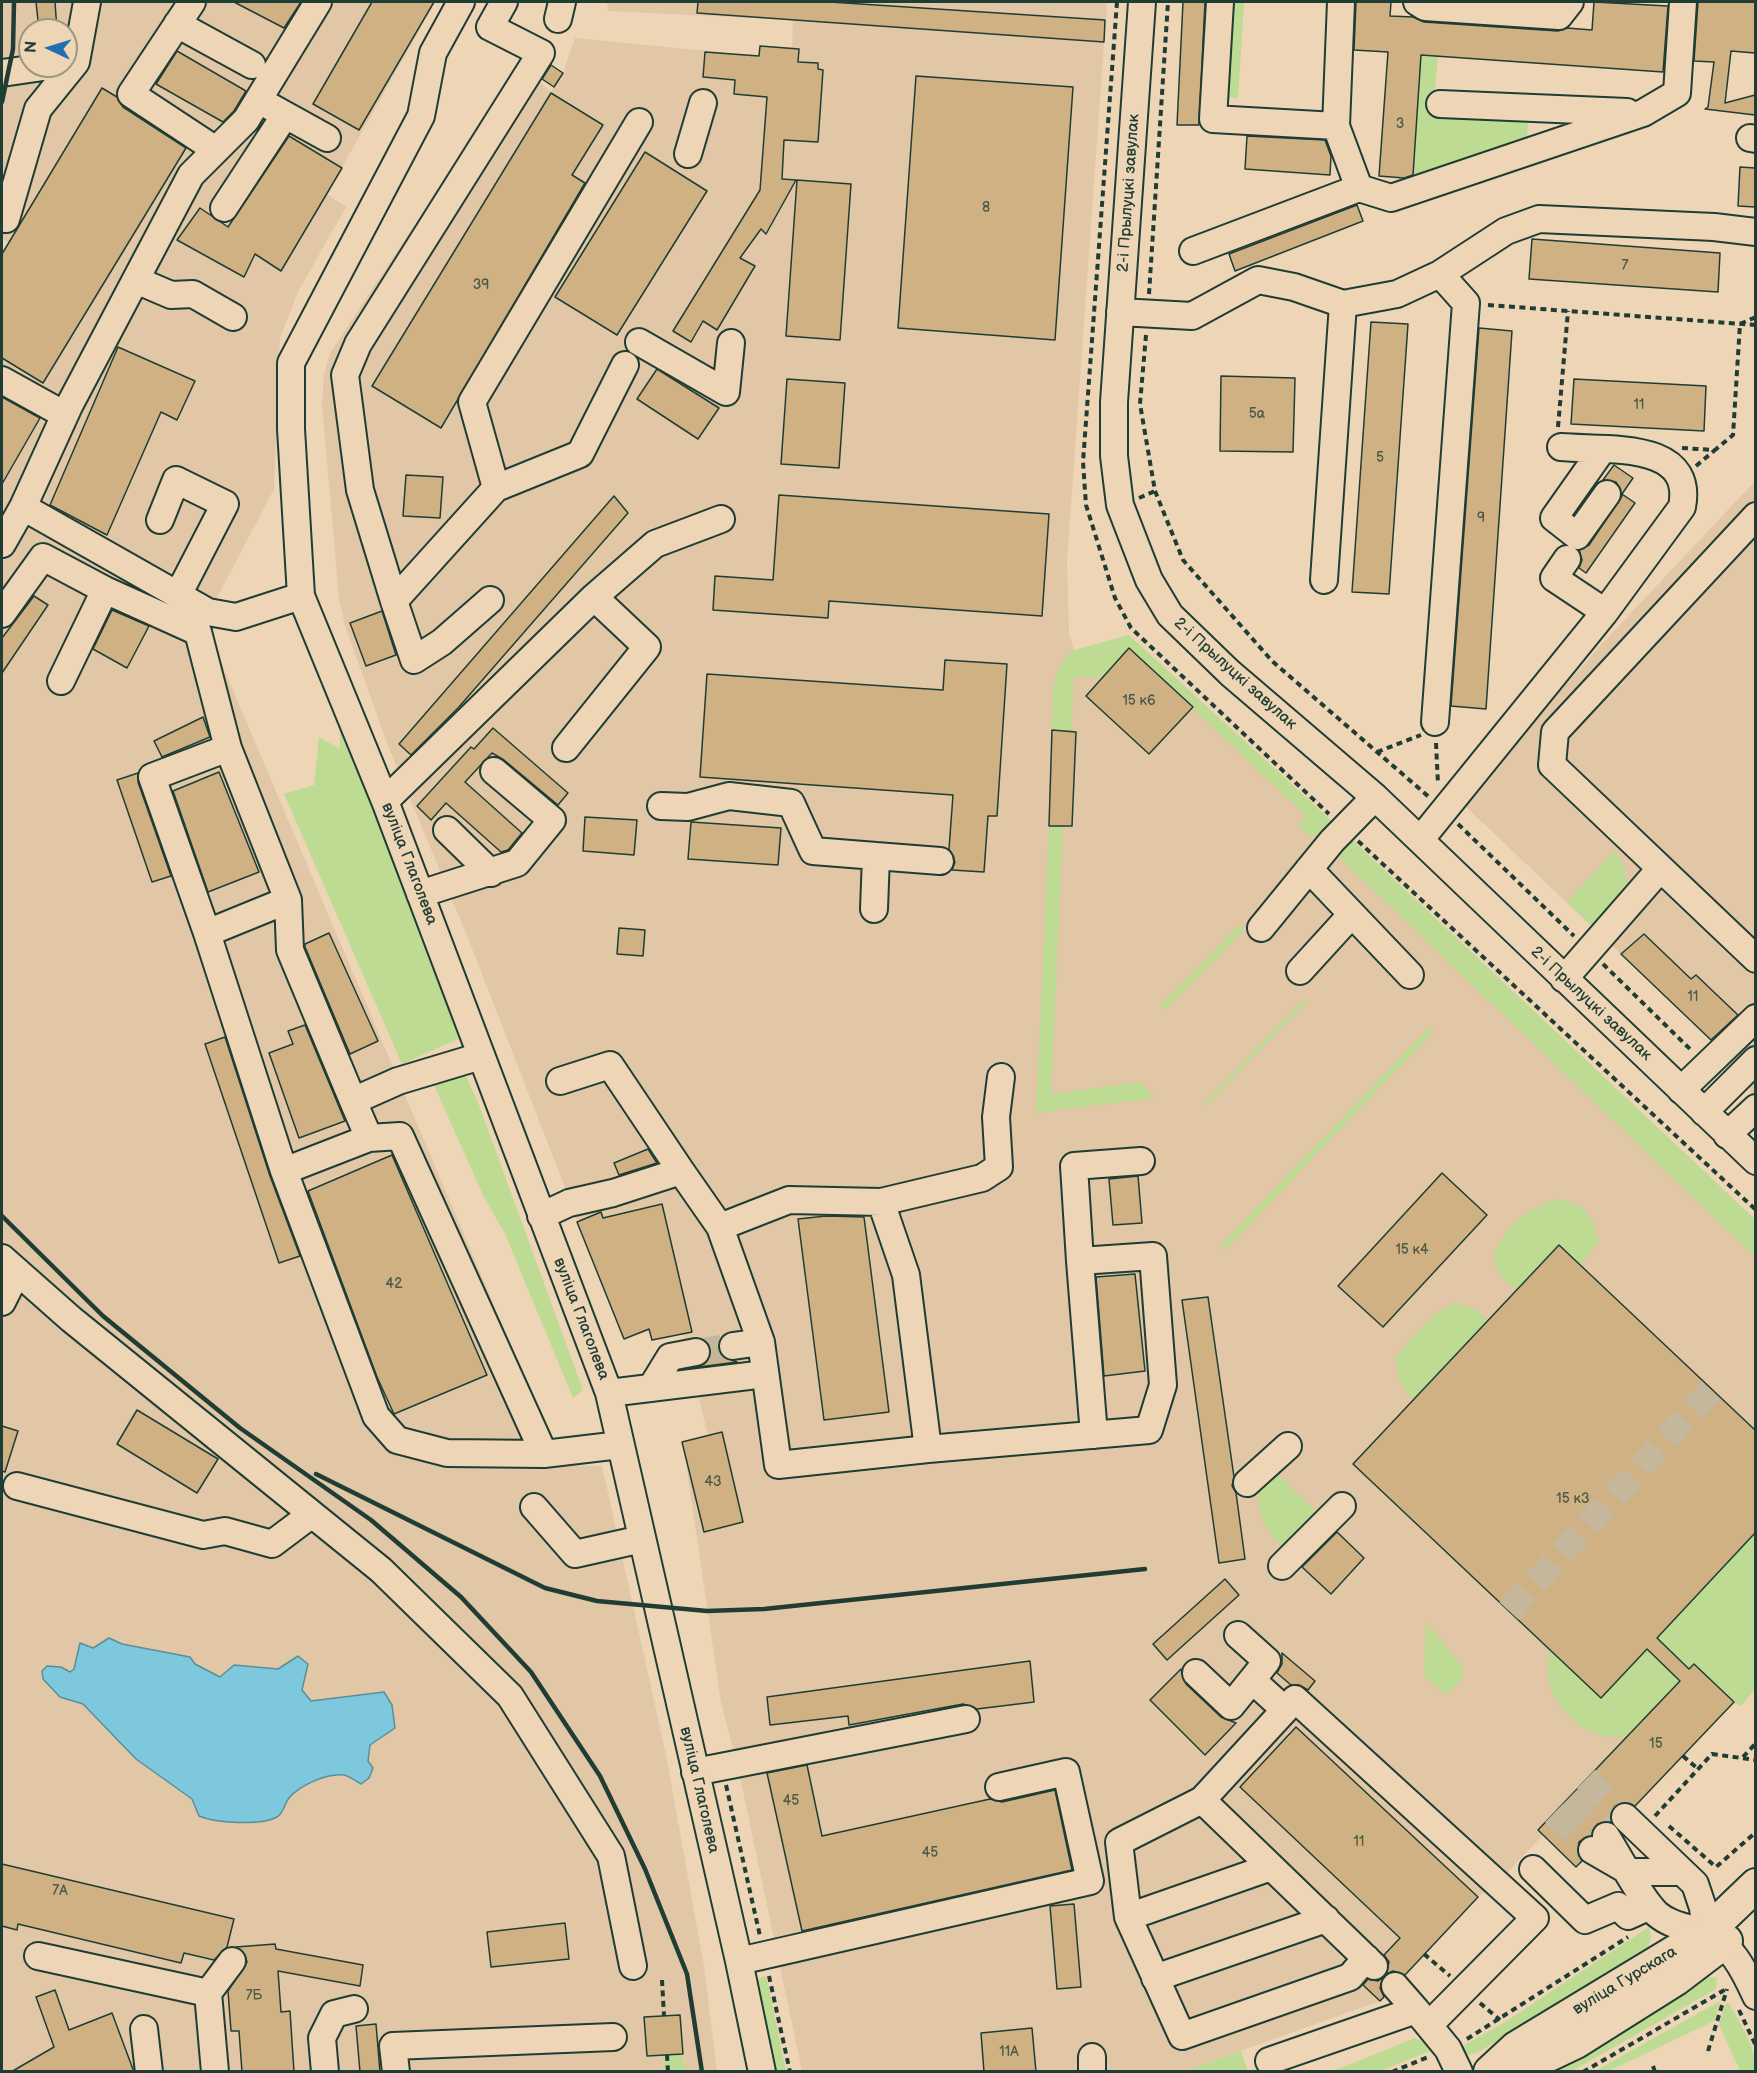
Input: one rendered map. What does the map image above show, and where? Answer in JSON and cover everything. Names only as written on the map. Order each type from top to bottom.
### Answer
[{"type":"main road","name":"вуліца Гурскага","points":[[1513,2072],[1576,2042],[1676,1978],[1715,1938],[1755,1885]]},
{"type":"main road","name":"вуліца Гурскага","points":[[1490,2072],[1516,2048],[1755,1915]]},
{"type":"street","points":[[78,36],[87,2]]},
{"type":"street","points":[[192,2],[131,94],[216,150]]},
{"type":"street","points":[[2,544],[23,507],[65,416],[191,175],[246,120],[318,2]]},
{"type":"street","name":"вуліца Глаголева","points":[[461,2],[434,53],[421,116],[291,363],[291,429],[301,596],[385,801],[609,1393],[762,2072]]},
{"type":"street","points":[[490,600],[442,642],[414,660],[360,490],[345,375],[358,344],[542,53],[490,27],[504,2]]},
{"type":"street","name":"2-і Прылуцкі завулак","points":[[1142,2],[1120,312],[1114,456],[1120,505],[1149,580],[1170,615],[1230,673],[1375,797],[1755,1161]]},
{"type":"street","points":[[1220,2],[1213,119],[1336,126]]},
{"type":"street","points":[[1341,2],[1336,126],[1359,188]]},
{"type":"street","points":[[1417,2],[1425,7],[1559,16],[1570,2]]},
{"type":"street","points":[[1193,251],[1359,188],[1391,198],[1643,113],[1677,93],[1683,2]]},
{"type":"street","points":[[177,24],[252,65]]},
{"type":"street","points":[[2,73],[18,71]]},
{"type":"street","points":[[6,219],[38,109],[60,78]]},
{"type":"street","points":[[258,100],[327,138]]},
{"type":"street","points":[[688,154],[703,103]]},
{"type":"street","points":[[1440,104],[1643,113]]},
{"type":"street","points":[[224,208],[285,115]]},
{"type":"street","points":[[496,488],[472,402],[639,122]]},
{"type":"street","points":[[1120,312],[1147,311],[1192,316],[1258,280],[1294,287],[1343,304],[1397,294],[1440,274],[1506,231],[1539,219],[1714,227],[1755,232]]},
{"type":"street","points":[[1435,725],[1466,303],[1440,274]]},
{"type":"street","points":[[136,280],[171,295],[193,294],[233,316]]},
{"type":"street","points":[[1324,580],[1343,304]]},
{"type":"street","points":[[639,342],[726,392],[731,343]]},
{"type":"street","points":[[394,601],[496,488],[580,454],[625,365]]},
{"type":"street","points":[[2,380],[65,416]]},
{"type":"street","points":[[1420,840],[1442,808],[1605,612],[1682,507],[1684,493],[1682,478],[1675,467],[1664,459],[1649,454],[1602,450],[1559,442]]},
{"type":"street","points":[[1602,450],[1554,518],[1577,536],[1607,494]]},
{"type":"street","points":[[159,520],[177,480],[225,504],[178,595]]},
{"type":"street","points":[[23,507],[208,612],[236,617],[301,596]]},
{"type":"street","points":[[1755,516],[1555,732],[1552,765],[1755,959]]},
{"type":"street","points":[[385,801],[594,597],[655,544],[721,519]]},
{"type":"street","points":[[2,614],[43,557],[105,590],[198,632],[228,748],[288,900],[290,950],[369,1138]]},
{"type":"street","points":[[1567,559],[1554,578],[1605,612]]},
{"type":"street","points":[[61,681],[105,590]]},
{"type":"street","points":[[566,748],[647,647],[594,597]]},
{"type":"street","points":[[228,748],[152,777],[207,933],[284,1171],[376,1416],[397,1440],[447,1453],[544,1454],[620,1445]]},
{"type":"street","points":[[420,894],[517,863],[552,820],[494,771]]},
{"type":"street","points":[[661,806],[688,807],[729,796],[791,803],[813,851],[940,861]]},
{"type":"street","points":[[1261,928],[1309,868],[1375,797]]},
{"type":"street","points":[[447,830],[491,873]]},
{"type":"street","points":[[874,909],[876,856]]},
{"type":"street","points":[[1309,868],[1410,975]]},
{"type":"street","points":[[1563,979],[1660,869]]},
{"type":"street","points":[[207,933],[288,900]]},
{"type":"street","points":[[1300,971],[1352,914]]},
{"type":"street","points":[[1681,1090],[1755,1018]]},
{"type":"street","points":[[353,1101],[398,1081],[481,1056]]},
{"type":"street","points":[[1704,1112],[1755,1060]]},
{"type":"street","points":[[560,1081],[610,1065],[720,1227],[761,1342],[778,1465],[928,1449],[1149,1430],[1164,1385],[1153,1256],[1080,1261]]},
{"type":"street","points":[[720,1227],[789,1200],[881,1202],[982,1179],[999,1167],[996,1117],[1001,1077]]},
{"type":"street","points":[[1727,1135],[1755,1108]]},
{"type":"street","points":[[284,1171],[369,1138],[400,1136],[544,1454]]},
{"type":"street","points":[[1094,1435],[1074,1166],[1141,1161]]},
{"type":"street","points":[[542,1216],[569,1203],[613,1193],[681,1171]]},
{"type":"street","points":[[881,1202],[906,1275],[928,1449]]},
{"type":"street","points":[[2,1302],[9,1265]]},
{"type":"street","points":[[9,1265],[71,1319],[381,1570],[510,1696],[611,1856],[633,1966]]},
{"type":"street","points":[[733,1346],[761,1342]]},
{"type":"street","points":[[651,1388],[669,1357],[696,1352]]},
{"type":"street","points":[[609,1393],[765,1374]]},
{"type":"street","points":[[1246,1483],[1288,1446]]},
{"type":"street","points":[[17,1486],[203,1535],[225,1532],[272,1544],[312,1514]]},
{"type":"street","points":[[1282,1566],[1342,1506]]},
{"type":"street","points":[[534,1507],[575,1554],[642,1539]]},
{"type":"street","points":[[1196,1673],[1231,1706],[1267,1661],[1238,1635]]},
{"type":"street","points":[[1252,1680],[1285,1710]]},
{"type":"street","points":[[1202,1800],[1370,1962],[1350,1977],[1182,2036],[1128,1917],[1119,1842],[1202,1800],[1295,1699],[1535,1918],[1423,2017],[1269,2061]]},
{"type":"street","points":[[695,1772],[966,1719]]},
{"type":"street","points":[[739,1962],[1090,1881],[1066,1772],[999,1787]]},
{"type":"street","points":[[1627,1831],[1695,1884],[1715,1938],[1745,1972],[1742,2000]]},
{"type":"street","points":[[1627,1831],[1630,1872],[1650,1906],[1659,1915],[1680,1928],[1715,1938]]},
{"type":"street","points":[[1128,1917],[1271,1867]]},
{"type":"street","points":[[1533,1869],[1585,1920],[1618,1906],[1628,1916],[1650,1906]]},
{"type":"street","points":[[1630,1872],[1682,1872]]},
{"type":"street","points":[[1155,1978],[1326,1919]]},
{"type":"street","points":[[38,1956],[208,1993]]},
{"type":"street","points":[[215,2072],[208,1993],[232,1961]]},
{"type":"street","points":[[1395,1986],[1423,2017],[1453,2060]]},
{"type":"street","points":[[325,2072],[321,2038],[334,2014],[354,2009]]},
{"type":"street","points":[[144,2029],[149,2072]]},
{"type":"street","points":[[396,2072],[393,2046],[614,2037]]},
{"type":"path","points":[[1117,2],[1083,462],[1086,506],[1115,598],[1131,628],[1755,1210]]},
{"type":"path","points":[[1168,2],[1140,404],[1155,491],[1183,560],[1272,661],[1442,808],[1708,1066]]},
{"type":"path","points":[[1466,303],[1755,325]]},
{"type":"path","points":[[1559,442],[1568,311]]},
{"type":"path","points":[[1740,324],[1755,317]]},
{"type":"path","points":[[1681,448],[1715,450],[1733,435],[1740,324]]},
{"type":"path","points":[[1377,752],[1435,725],[1442,808]]},
{"type":"path","points":[[1743,1757],[1755,1743]]},
{"type":"path","points":[[1755,1761],[1743,1757],[1712,1754],[1627,1831],[1716,1867],[1755,1832]]},
{"type":"path","points":[[1683,1756],[1698,1769]]},
{"type":"path","points":[[721,1766],[790,2072]]},
{"type":"path","points":[[1392,2072],[1453,2060],[1500,2020],[1630,1935]]},
{"type":"path","points":[[662,1980],[664,2016]]},
{"type":"path","points":[[1728,1988],[1742,2000],[1755,2046]]},
{"type":"path","points":[[1708,2051],[1728,1988]]},
{"type":"path","points":[[1583,2072],[1728,1988]]},
{"type":"path","points":[[667,2055],[668,2072]]},
{"type":"path","points":[[1653,2066],[1656,2072]]},
{"type":"shaded area","points":[[2,2],[435,2],[327,194],[346,207],[298,292],[280,338],[274,489],[204,622],[562,1465],[602,1466],[666,1755],[704,1966],[717,2071],[686,2071],[680,2015],[645,2018],[647,2056],[663,2055],[664,2071],[2,2071],[2,253],[8,242],[2,239]]},
{"type":"shaded area","points":[[607,2],[1107,2],[1067,561],[1069,634],[1074,650],[1193,707],[1755,1241],[1755,1689],[1741,1706],[1734,1703],[1576,1867],[1543,1835],[1506,1874],[1478,1897],[1380,2001],[1184,2071],[1036,2071],[1032,2028],[984,2071],[802,2071],[737,1763],[721,1703],[683,1442],[708,1435],[683,1334],[652,1340],[649,1331],[624,1339],[466,933],[390,751],[345,626],[339,598],[322,405],[324,375],[330,353],[520,65],[551,92],[563,73],[575,38],[758,56],[760,46],[792,48],[793,20],[608,11]]},
{"type":"shaded area","points":[[1755,481],[1755,1102],[1751,1098],[1749,1080],[1716,1048],[1711,1040],[1462,803],[1601,645]]},
{"type":"green space","points":[[1222,2],[1244,2],[1238,98],[1227,97]]},
{"type":"green space","points":[[1421,55],[1438,56],[1433,113],[1528,121],[1527,141],[1413,178]]},
{"type":"green space","points":[[1129,635],[1335,824],[1325,834],[1309,835],[1297,826],[1306,816],[1130,649],[1102,678],[1074,676],[1071,731],[1052,730],[1056,676],[1066,657],[1074,650]]},
{"type":"green space","points":[[339,697],[467,1035],[402,1064],[284,794],[314,785],[319,737],[340,749]]},
{"type":"green space","points":[[1049,826],[1063,826],[1051,1094],[1141,1082],[1154,1098],[1036,1113]]},
{"type":"green space","points":[[1348,836],[1755,1219],[1755,1257],[1336,854]]},
{"type":"green space","points":[[1615,850],[1624,866],[1627,885],[1616,902],[1594,927],[1567,902]]},
{"type":"green space","points":[[1239,925],[1244,930],[1165,1010],[1160,1006]]},
{"type":"green space","points":[[1303,1000],[1307,1002],[1207,1105],[1204,1103]]},
{"type":"green space","points":[[1428,1028],[1433,1032],[1225,1250],[1221,1245]]},
{"type":"green space","points":[[464,1072],[479,1105],[583,1390],[573,1398],[505,1234],[483,1195],[433,1083]]},
{"type":"green space","points":[[1555,1199],[1574,1204],[1586,1211],[1593,1222],[1599,1241],[1580,1265],[1559,1245],[1517,1290],[1502,1278],[1493,1258],[1504,1237],[1517,1221],[1534,1209]]},
{"type":"green space","points":[[1454,1303],[1477,1310],[1488,1321],[1413,1401],[1400,1381],[1395,1357],[1431,1317]]},
{"type":"green space","points":[[1273,1470],[1330,1525],[1297,1562],[1277,1542],[1261,1515],[1260,1490],[1267,1475]]},
{"type":"green space","points":[[1755,1533],[1755,1689],[1741,1706],[1694,1665],[1689,1669],[1657,1638]]},
{"type":"green space","points":[[1426,1622],[1462,1666],[1464,1678],[1446,1695],[1424,1676]]},
{"type":"green space","points":[[1647,1649],[1680,1681],[1647,1718],[1629,1734],[1616,1737],[1591,1732],[1569,1715],[1553,1693],[1548,1674],[1550,1650],[1601,1698]]},
{"type":"green space","points":[[1649,1927],[1651,1937],[1647,1950],[1599,1983],[1480,2051],[1470,2055],[1454,2051],[1502,2024]]},
{"type":"green space","points":[[766,1975],[786,2071],[775,2071],[757,1980]]},
{"type":"green space","points":[[1717,1978],[1716,1989],[1572,2071],[1545,2072],[1700,1979]]},
{"type":"green space","points":[[1720,2001],[1714,2021],[1609,2071],[1595,2071]]},
{"type":"green space","points":[[1729,2003],[1750,2044],[1755,2071],[1740,2071],[1719,2025],[1726,2004]]},
{"type":"green space","points":[[1415,2038],[1428,2044],[1432,2050],[1380,2071],[1331,2072]]},
{"type":"green space","points":[[1241,2051],[1248,2071],[1184,2071]]},
{"type":"green space","points":[[683,2054],[686,2071],[664,2071],[663,2055]]},
{"type":"water","points":[[109,1638],[122,1644],[190,1657],[195,1664],[220,1677],[234,1665],[278,1669],[298,1656],[308,1664],[302,1690],[311,1701],[384,1692],[392,1705],[395,1728],[370,1745],[368,1761],[373,1768],[369,1778],[361,1784],[344,1775],[314,1781],[294,1793],[277,1817],[260,1822],[226,1822],[199,1816],[192,1799],[136,1759],[83,1704],[60,1697],[43,1679],[42,1671],[47,1666],[61,1667],[70,1672],[74,1669],[80,1643],[93,1648]]},
{"type":"building","points":[[36,2],[55,2],[56,18],[38,18]]},
{"type":"building","points":[[234,2],[301,2],[284,28]]},
{"type":"building","points":[[372,2],[434,2],[359,130],[313,104]]},
{"type":"building","points":[[698,2],[830,2],[1105,20],[1104,42],[697,13]]},
{"type":"building","points":[[1183,2],[1205,2],[1199,125],[1177,125]]},
{"type":"building","points":[[1356,2],[1391,2],[1390,16],[1413,17],[1424,22],[1558,31],[1567,28],[1592,30],[1594,2],[1668,6],[1663,72],[1421,55],[1413,175],[1404,178],[1379,176],[1388,52],[1354,50]]},
{"type":"building","points":[[1698,2],[1755,2],[1755,53],[1731,51],[1725,103],[1755,95],[1755,115],[1705,109],[1708,107],[1714,62],[1694,61]]},
{"type":"building","points":[[760,46],[799,49],[798,62],[818,63],[818,69],[823,70],[818,142],[784,140],[782,179],[796,180],[766,234],[761,229],[740,258],[755,266],[717,330],[703,321],[691,342],[673,331],[760,190],[767,97],[734,94],[735,80],[703,77],[705,52],[759,56]]},
{"type":"building","points":[[177,51],[246,91],[234,111],[223,122],[156,84]]},
{"type":"building","points":[[551,65],[563,73],[554,87],[542,79]]},
{"type":"building","points":[[916,76],[1073,87],[1055,340],[898,328]]},
{"type":"building","points":[[102,88],[117,97],[123,107],[186,148],[43,383],[2,358],[2,254]]},
{"type":"building","points":[[551,93],[603,125],[572,175],[585,183],[441,428],[372,386]]},
{"type":"building","points":[[289,136],[342,168],[281,271],[255,254],[244,277],[177,240],[200,208],[228,227]]},
{"type":"building","points":[[1247,136],[1325,140],[1331,156],[1330,175],[1245,169]]},
{"type":"building","points":[[645,152],[707,191],[617,335],[555,297]]},
{"type":"building","points":[[1740,167],[1755,168],[1755,207],[1738,206]]},
{"type":"building","points":[[797,180],[851,184],[840,340],[786,336]]},
{"type":"building","points":[[1357,205],[1363,221],[1235,271],[1229,254]]},
{"type":"building","points":[[1532,239],[1720,253],[1718,292],[1529,279]]},
{"type":"building","points":[[1371,322],[1408,324],[1389,594],[1352,592]]},
{"type":"building","points":[[1479,328],[1512,331],[1486,709],[1451,706]]},
{"type":"building","points":[[118,347],[195,381],[177,420],[161,412],[107,535],[50,505]]},
{"type":"building","points":[[657,369],[719,408],[698,439],[637,399]]},
{"type":"building","points":[[1221,376],[1295,378],[1293,452],[1220,451]]},
{"type":"building","points":[[787,379],[845,383],[839,468],[781,464]]},
{"type":"building","points":[[1574,379],[1706,386],[1704,431],[1571,424]]},
{"type":"building","points":[[2,397],[40,418],[2,484]]},
{"type":"building","points":[[1614,465],[1633,478],[1622,494],[1635,503],[1586,573],[1579,568],[1582,560],[1579,550],[1589,545],[1622,496],[1616,482],[1603,480]]},
{"type":"building","points":[[406,475],[443,477],[440,518],[403,516]]},
{"type":"building","points":[[779,495],[1049,514],[1042,616],[829,601],[828,618],[713,610],[715,576],[773,580]]},
{"type":"building","points":[[614,496],[628,513],[458,708],[411,755],[399,744]]},
{"type":"building","points":[[34,596],[48,605],[2,673],[2,638]]},
{"type":"building","points":[[112,610],[149,626],[127,668],[93,649]]},
{"type":"building","points":[[382,611],[396,655],[366,666],[350,623]]},
{"type":"building","points":[[1129,648],[1193,707],[1149,754],[1086,696]]},
{"type":"building","points":[[945,660],[1007,664],[997,816],[988,816],[984,872],[952,870],[955,862],[949,849],[953,795],[700,777],[707,674],[943,690]]},
{"type":"building","points":[[203,717],[210,737],[162,757],[154,741]]},
{"type":"building","points":[[493,728],[568,793],[558,805],[504,760],[492,753],[465,782],[522,833],[508,850],[501,852],[446,803],[431,820],[417,806],[471,747],[474,749]]},
{"type":"building","points":[[1052,730],[1076,732],[1072,826],[1049,826]]},
{"type":"building","points":[[219,772],[259,872],[208,892],[173,791]]},
{"type":"building","points":[[138,773],[138,782],[171,876],[152,882],[117,780]]},
{"type":"building","points":[[585,817],[637,820],[634,855],[583,851]]},
{"type":"building","points":[[691,822],[781,828],[778,865],[688,859]]},
{"type":"building","points":[[619,928],[645,930],[643,956],[617,954]]},
{"type":"building","points":[[329,933],[378,1041],[350,1054],[305,947],[305,944]]},
{"type":"building","points":[[1644,934],[1691,979],[1696,975],[1738,1015],[1711,1040],[1621,954]]},
{"type":"building","points":[[305,1025],[345,1121],[299,1138],[269,1053],[293,1044],[288,1031]]},
{"type":"building","points":[[225,1037],[270,1176],[300,1256],[279,1263],[205,1044]]},
{"type":"building","points":[[648,1149],[657,1163],[619,1175],[614,1163]]},
{"type":"building","points":[[392,1155],[487,1375],[394,1414],[377,1377],[308,1191]]},
{"type":"building","points":[[1442,1173],[1487,1215],[1383,1327],[1338,1286]]},
{"type":"building","points":[[1138,1176],[1142,1223],[1113,1225],[1109,1179]]},
{"type":"building","points":[[662,1204],[692,1332],[652,1340],[649,1329],[624,1339],[577,1222],[601,1212],[603,1218]]},
{"type":"building","points":[[826,1216],[864,1217],[889,1412],[824,1420],[798,1219]]},
{"type":"building","points":[[1559,1245],[1755,1430],[1755,1533],[1657,1638],[1689,1669],[1694,1664],[1734,1702],[1635,1806],[1621,1803],[1615,1806],[1610,1814],[1611,1822],[1598,1824],[1591,1835],[1579,1842],[1577,1851],[1582,1861],[1576,1867],[1538,1830],[1680,1681],[1647,1649],[1601,1698],[1353,1464]]},
{"type":"building","points":[[1135,1274],[1145,1371],[1104,1376],[1096,1277]]},
{"type":"building","points":[[1208,1297],[1234,1477],[1232,1486],[1236,1493],[1245,1559],[1219,1563],[1182,1300]]},
{"type":"building","points":[[719,1340],[718,1349],[722,1356],[737,1362],[699,1367],[710,1357],[708,1343]]},
{"type":"building","points":[[137,1410],[218,1459],[197,1493],[117,1444]]},
{"type":"building","points":[[2,1426],[18,1431],[5,1472],[2,1471]]},
{"type":"building","points":[[722,1432],[743,1522],[704,1532],[682,1442]]},
{"type":"building","points":[[1337,1532],[1364,1558],[1331,1594],[1302,1567]]},
{"type":"building","points":[[1225,1579],[1239,1595],[1167,1660],[1153,1644]]},
{"type":"building","points":[[1282,1653],[1315,1681],[1308,1690],[1299,1685],[1291,1685],[1277,1673],[1282,1664]]},
{"type":"building","points":[[1030,1661],[1034,1702],[977,1709],[963,1704],[849,1725],[848,1716],[770,1725],[767,1697]]},
{"type":"building","points":[[1181,1669],[1186,1684],[1221,1717],[1236,1723],[1205,1755],[1150,1700]]},
{"type":"building","points":[[1296,1727],[1478,1897],[1405,1975],[1393,1971],[1386,1974],[1389,1962],[1384,1955],[1400,1938],[1240,1787]]},
{"type":"building","points":[[807,1765],[822,1836],[990,1799],[1002,1802],[1055,1790],[1072,1870],[802,1931],[767,1773]]},
{"type":"building","points":[[2,1864],[234,1919],[227,1947],[214,1960],[184,1953],[181,1963],[18,1924],[17,1930],[2,1926]]},
{"type":"building","points":[[1074,1904],[1081,1987],[1057,1989],[1050,1906]]},
{"type":"building","points":[[565,1923],[569,1959],[491,1967],[487,1932]]},
{"type":"building","points":[[275,1944],[276,1949],[363,1965],[360,1986],[278,1971],[281,2012],[290,2011],[294,2072],[242,2072],[239,2031],[231,2031],[228,1991],[247,1962],[245,1955],[236,1947]]},
{"type":"building","points":[[1383,1977],[1380,1988],[1384,1997],[1380,2001],[1363,1985],[1368,1979],[1378,1981]]},
{"type":"building","points":[[55,1990],[69,2030],[112,2013],[134,2072],[11,2072],[54,2047],[36,1997]]},
{"type":"building","points":[[680,2015],[683,2054],[647,2056],[644,2017]]},
{"type":"building","points":[[376,2024],[380,2072],[360,2072],[356,2026]]},
{"type":"building","points":[[1032,2028],[1036,2072],[984,2072],[981,2033]]},
{"type":"tunnel","points":[[696,1352],[733,1346]]},
{"type":"tunnel","points":[[1509,1611],[1712,1389]]},
{"type":"tunnel","points":[[1586,1779],[1625,1817]]},
{"type":"tunnel","points":[[1568,1799],[1606,1836]]},
{"type":"tunnel","points":[[1554,1813],[1592,1850]]},
{"type":"railway","points":[[2,102],[13,49],[14,2]]},
{"type":"railway","points":[[2,1216],[103,1316],[240,1428],[371,1520],[461,1597],[531,1672],[600,1776],[645,1869],[687,1974],[702,2072]]},
{"type":"railway","points":[[316,1474],[545,1588],[597,1601],[707,1611],[764,1609],[1145,1569]]}]
